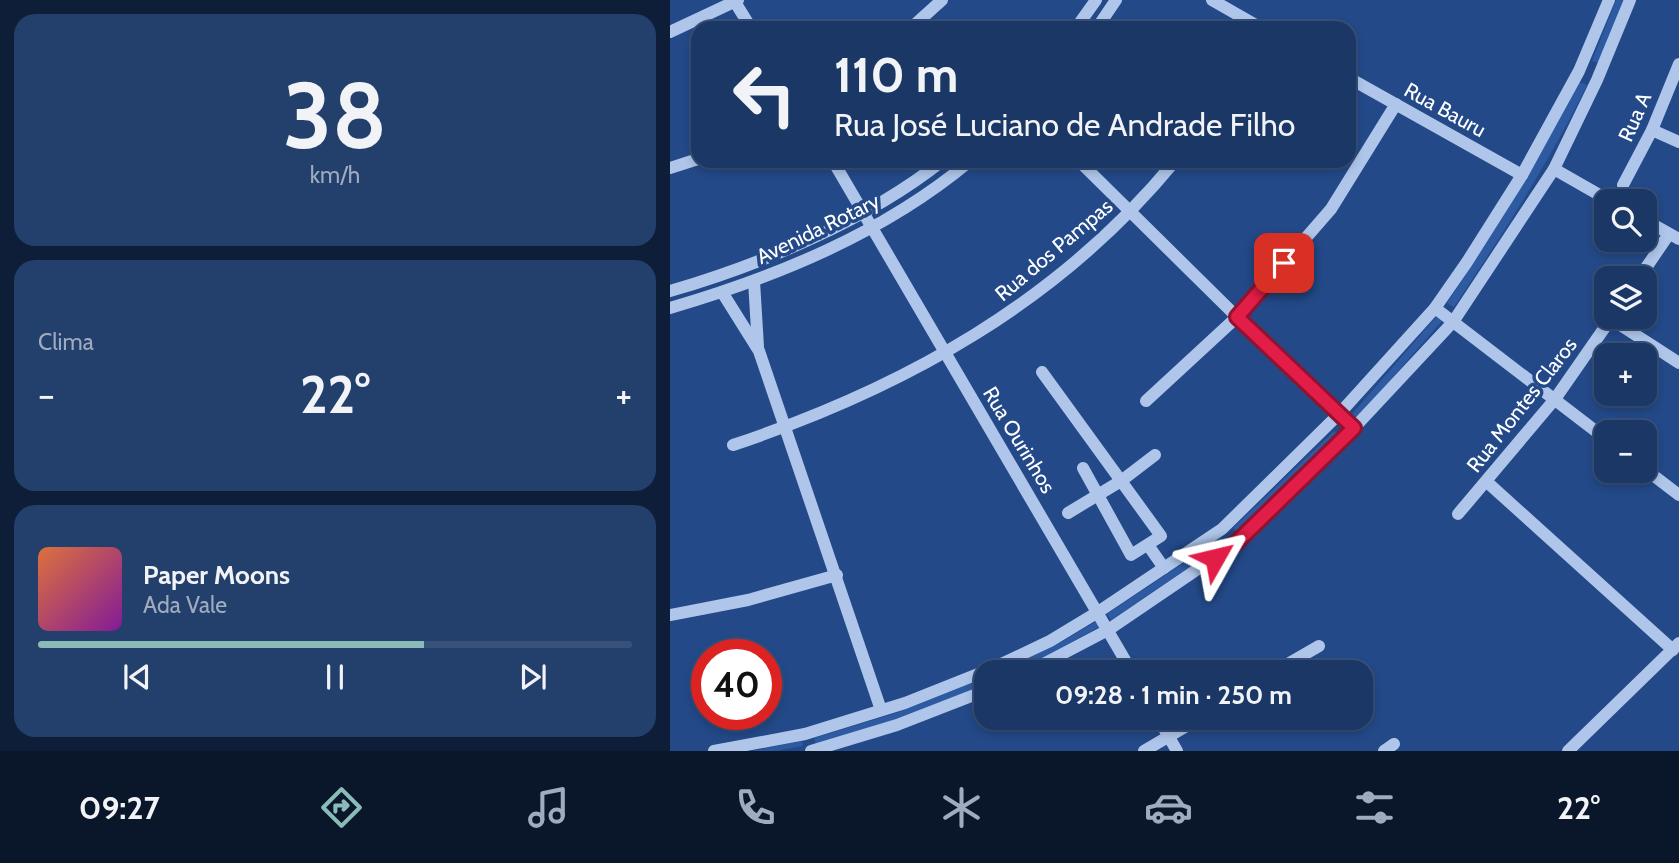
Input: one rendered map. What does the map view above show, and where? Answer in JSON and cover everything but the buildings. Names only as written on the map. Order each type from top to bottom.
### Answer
[{"type":"street","points":[[919,21],[942,0]]},
{"type":"street","points":[[1081,21],[1096,0]]},
{"type":"street","points":[[1102,21],[1116,0]]},
{"type":"street","points":[[1212,0],[1249,21]]},
{"type":"street","points":[[714,751],[805,734],[881,710],[993,668],[1050,641],[1098,612],[1222,529],[1339,414],[1435,308],[1522,175],[1579,71],[1609,0]]},
{"type":"street","points":[[1051,660],[1108,630],[1236,543],[1354,428],[1453,322],[1554,169],[1597,80],[1630,0]]},
{"type":"street","points":[[695,21],[736,1],[747,21]]},
{"type":"street","points":[[670,33],[691,23]]},
{"type":"street","name":"Rua A","points":[[1623,185],[1652,130],[1679,64]]},
{"type":"street","points":[[1579,71],[1597,80]]},
{"type":"street","name":"Rua Bauru","points":[[1356,82],[1522,175]]},
{"type":"street","points":[[1146,401],[1237,317],[1331,209],[1396,104]]},
{"type":"street","points":[[1652,130],[1679,142]]},
{"type":"street","points":[[670,168],[691,161]]},
{"type":"street","points":[[837,168],[863,212]]},
{"type":"street","name":"Avenida Rotary","points":[[670,291],[805,240],[863,212],[932,168]]},
{"type":"street","name":"Avenida Rotary","points":[[670,308],[754,281],[810,257],[917,201],[961,168]]},
{"type":"street","points":[[1086,168],[1354,428]]},
{"type":"street","name":"Rua dos Pampas","points":[[733,445],[841,405],[945,354],[1001,320],[1083,256],[1131,211],[1169,168]]},
{"type":"street","points":[[1554,169],[1594,192]]},
{"type":"street","name":"Rua Ourinhos","points":[[863,212],[1125,660]]},
{"type":"street","points":[[1649,266],[1674,237],[1657,227]]},
{"type":"street","points":[[754,281],[759,351]]},
{"type":"street","points":[[722,292],[759,351],[881,710]]},
{"type":"street","points":[[1435,308],[1594,430]]},
{"type":"street","name":"Rua Montes Claros","points":[[1458,514],[1555,399],[1603,329]]},
{"type":"street","points":[[1628,329],[1679,363]]},
{"type":"street","points":[[1042,372],[1161,536],[1131,555],[1082,468]]},
{"type":"street","points":[[1068,513],[1121,481],[1155,455]]},
{"type":"street","points":[[1657,478],[1679,495]]},
{"type":"street","points":[[1487,482],[1676,647],[1568,751]]},
{"type":"street","points":[[1148,545],[1164,568]]},
{"type":"street","points":[[670,615],[748,600],[837,575]]},
{"type":"street","points":[[1295,660],[1319,646]]},
{"type":"street","points":[[805,734],[811,751],[897,725],[974,695]]},
{"type":"street","points":[[1165,730],[1177,751]]},
{"type":"street","points":[[1144,751],[1180,730]]},
{"type":"shaded area","points":[[1616,0],[1624,0],[1599,63],[1592,61]]},
{"type":"shaded area","points":[[1579,82],[1587,85],[1541,171],[1454,307],[1447,303],[1549,139]]},
{"type":"shaded area","points":[[1436,317],[1442,321],[1357,418],[1352,414]]},
{"type":"shaded area","points":[[1334,431],[1339,436],[1237,532],[1233,528]]},
{"type":"shaded area","points":[[1221,538],[1225,543],[1111,620],[1107,614]]},
{"type":"shaded area","points":[[1097,621],[1101,626],[1038,660],[1025,660]]},
{"type":"shaded area","points":[[974,682],[974,689],[897,719],[816,744],[814,738],[896,713]]},
{"type":"shaded area","points":[[802,741],[803,746],[776,751],[752,751]]},
{"type":"route","points":[[1215,558],[1236,543],[1354,428],[1237,317],[1284,263]]}]
